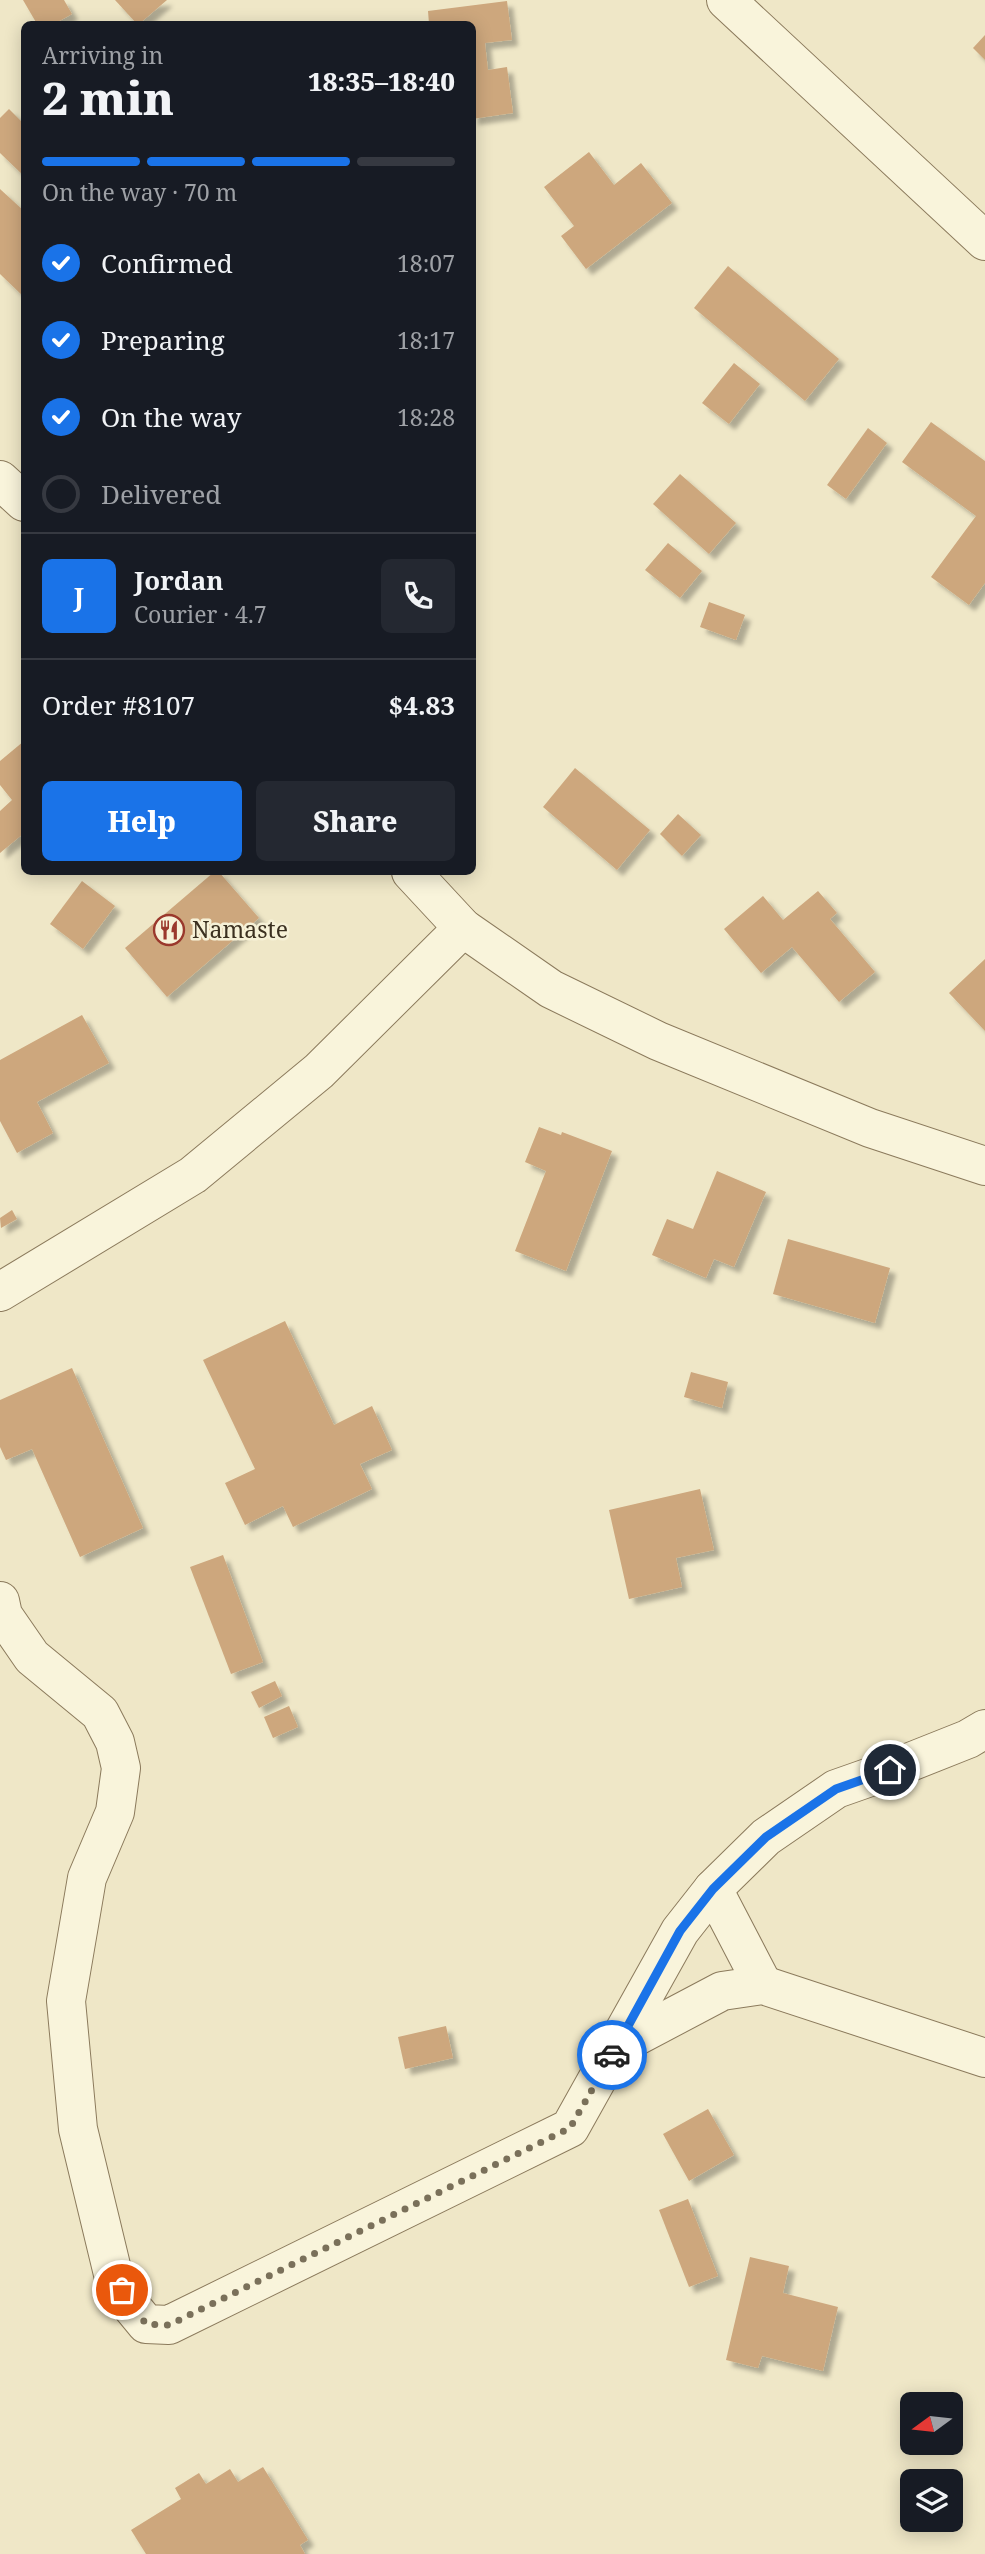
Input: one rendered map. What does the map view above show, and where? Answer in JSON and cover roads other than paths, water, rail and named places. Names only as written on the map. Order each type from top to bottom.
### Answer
[{"type":"street","points":[[726,0],[985,241]]},
{"type":"street","points":[[0,480],[21,499]]},
{"type":"street","points":[[414,875],[463,928],[551,989],[658,1041],[870,1128],[985,1166]]},
{"type":"street","points":[[0,1292],[193,1175],[319,1070],[463,928]]},
{"type":"street","points":[[0,1601],[3,1615],[32,1657],[100,1713],[115,1742],[121,1768],[115,1812],[87,1878],[66,2001],[78,2129],[113,2274],[132,2307],[146,2324],[169,2325],[570,2128],[680,1931],[713,1889],[766,1837],[836,1789],[968,1739],[985,1729]]},
{"type":"street","points":[[713,1889],[763,1985]]},
{"type":"street","points":[[616,2048],[722,1991],[763,1985],[985,2057]]},
{"type":"place","name":"Namaste","points":[[169,930]]}]
